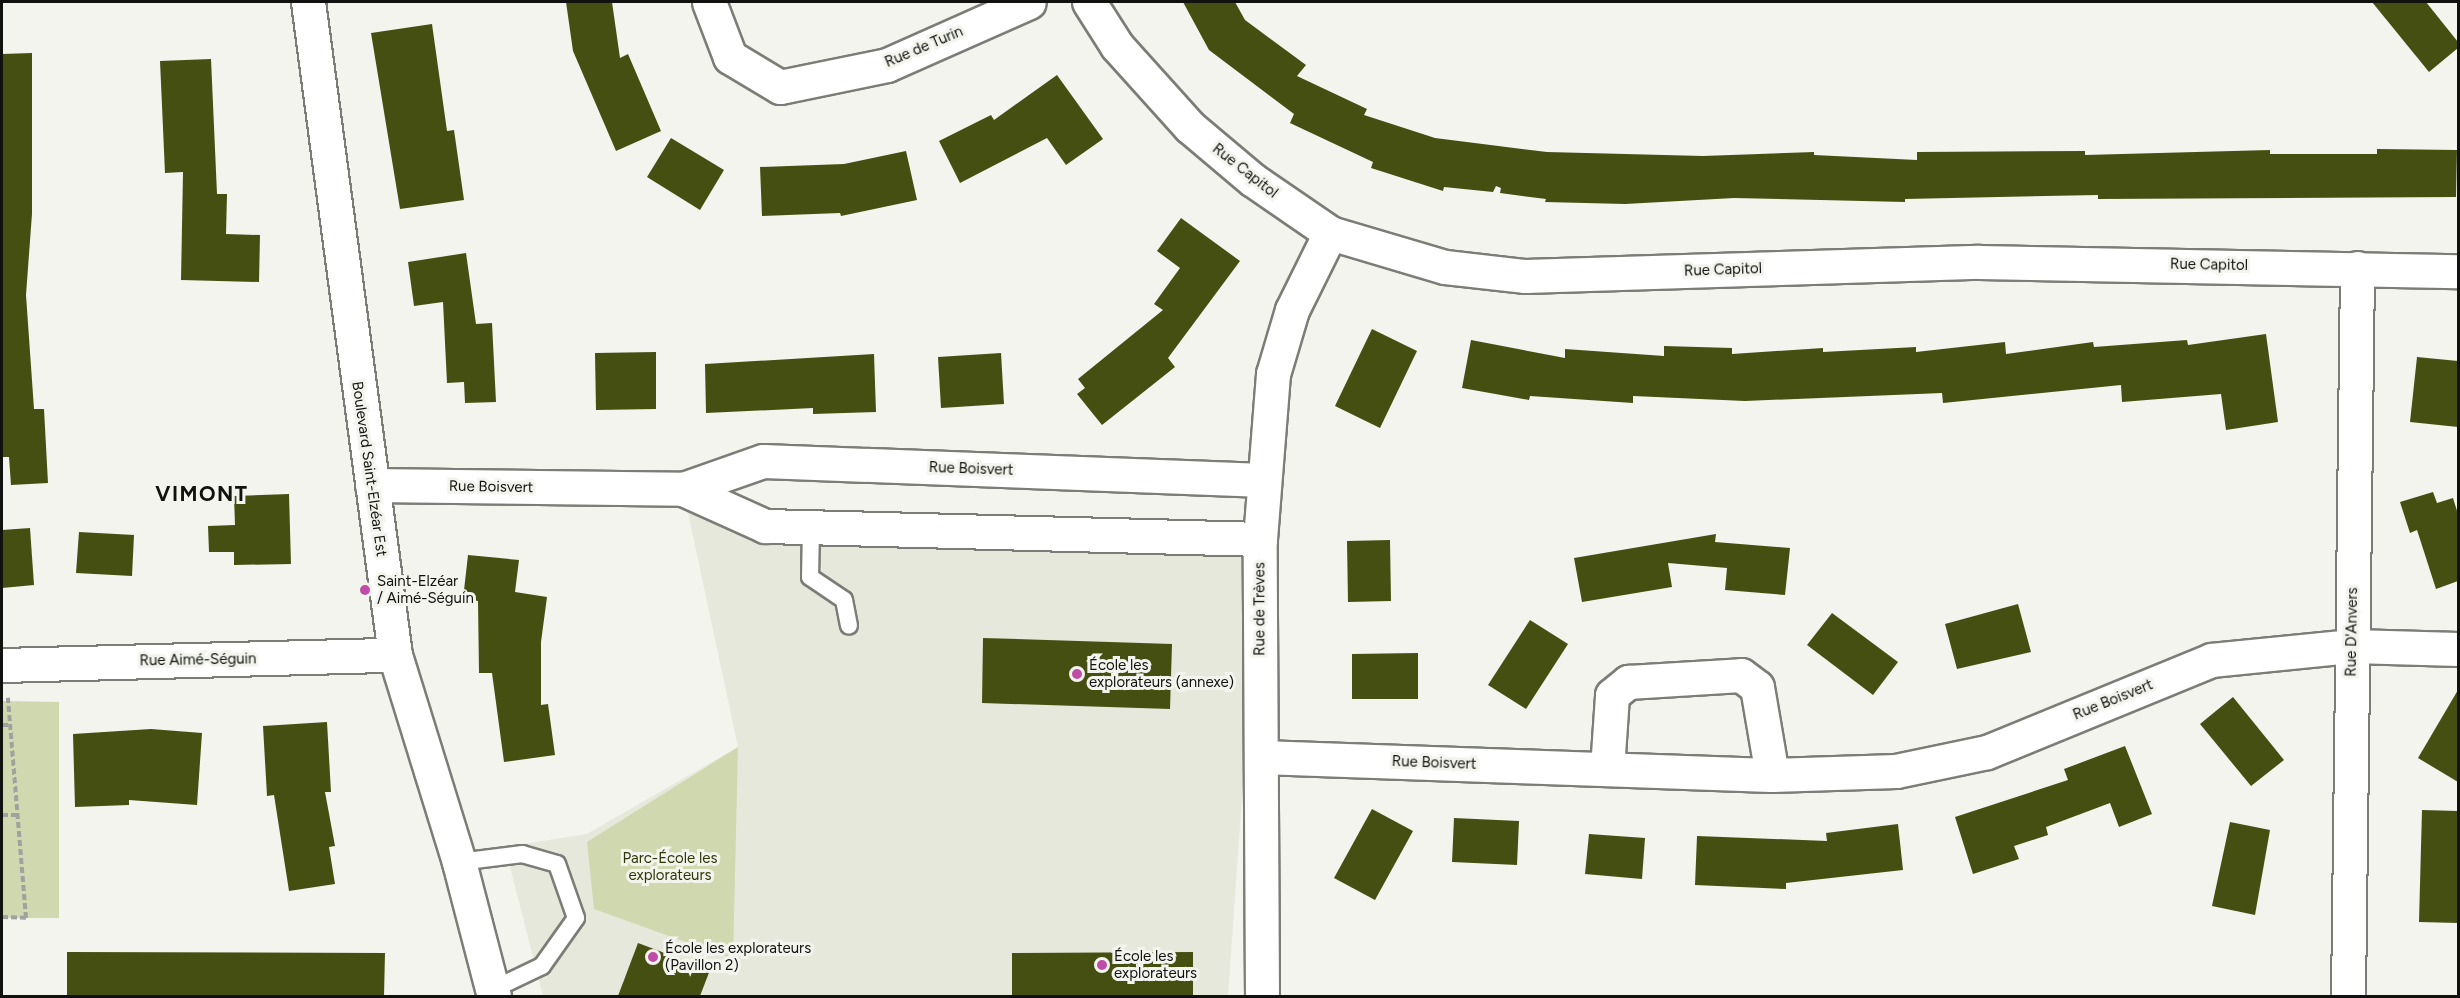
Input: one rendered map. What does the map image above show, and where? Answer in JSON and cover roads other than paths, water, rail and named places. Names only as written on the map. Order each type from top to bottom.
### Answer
[{"type":"street","name":"Boulevard Saint-Elzéar Est","points":[[308,2],[394,655],[459,862],[493,993]]},
{"type":"street","name":"Rue de Turin","points":[[709,2],[730,57],[780,87],[887,65],[1029,2]]},
{"type":"street","name":"Rue Capitol","points":[[1089,2],[1117,46],[1190,127],[1253,180],[1330,233],[1445,267],[1525,276],[1979,262],[2458,271]]},
{"type":"street","name":"Rue de Trèves","points":[[1262,996],[1260,539],[1273,374],[1292,310],[1330,233]]},
{"type":"street","name":"Rue D'Anvers","points":[[2348,996],[2357,268]]},
{"type":"street","name":"Rue Boisvert","points":[[372,485],[683,489],[763,461],[1264,480]]},
{"type":"street","name":"Rue Boisvert","points":[[683,489],[765,526],[1260,539]]},
{"type":"street","name":"Rue Boisvert","points":[[1261,757],[1772,775],[1896,771],[1987,752],[2211,660],[2352,646],[2458,649]]},
{"type":"street","name":"Rue Aimé-Séguin","points":[[2,665],[394,655]]},
{"type":"street","points":[[1607,769],[1612,695],[1628,682],[1741,675],[1757,687],[1772,775]]},
{"type":"lane","points":[[812,527],[810,577],[844,600],[849,626]]},
{"type":"lane","points":[[459,862],[522,854],[557,864],[576,918],[542,966],[493,993]]},
{"type":"place","name":"Saint-Elzéar / Aimé-Séguin","points":[[365,590]]},
{"type":"place","name":"École les explorateurs (annexe)","points":[[1077,674]]},
{"type":"place","name":"École les explorateurs (Pavillon 2)","points":[[653,957]]},
{"type":"place","name":"École les explorateurs","points":[[1102,965]]},
{"type":"district","name":"VIMONT","points":[[202,494]]},
{"type":"park label","name":"Parc-École les explorateurs","points":[[670,866]]}]
